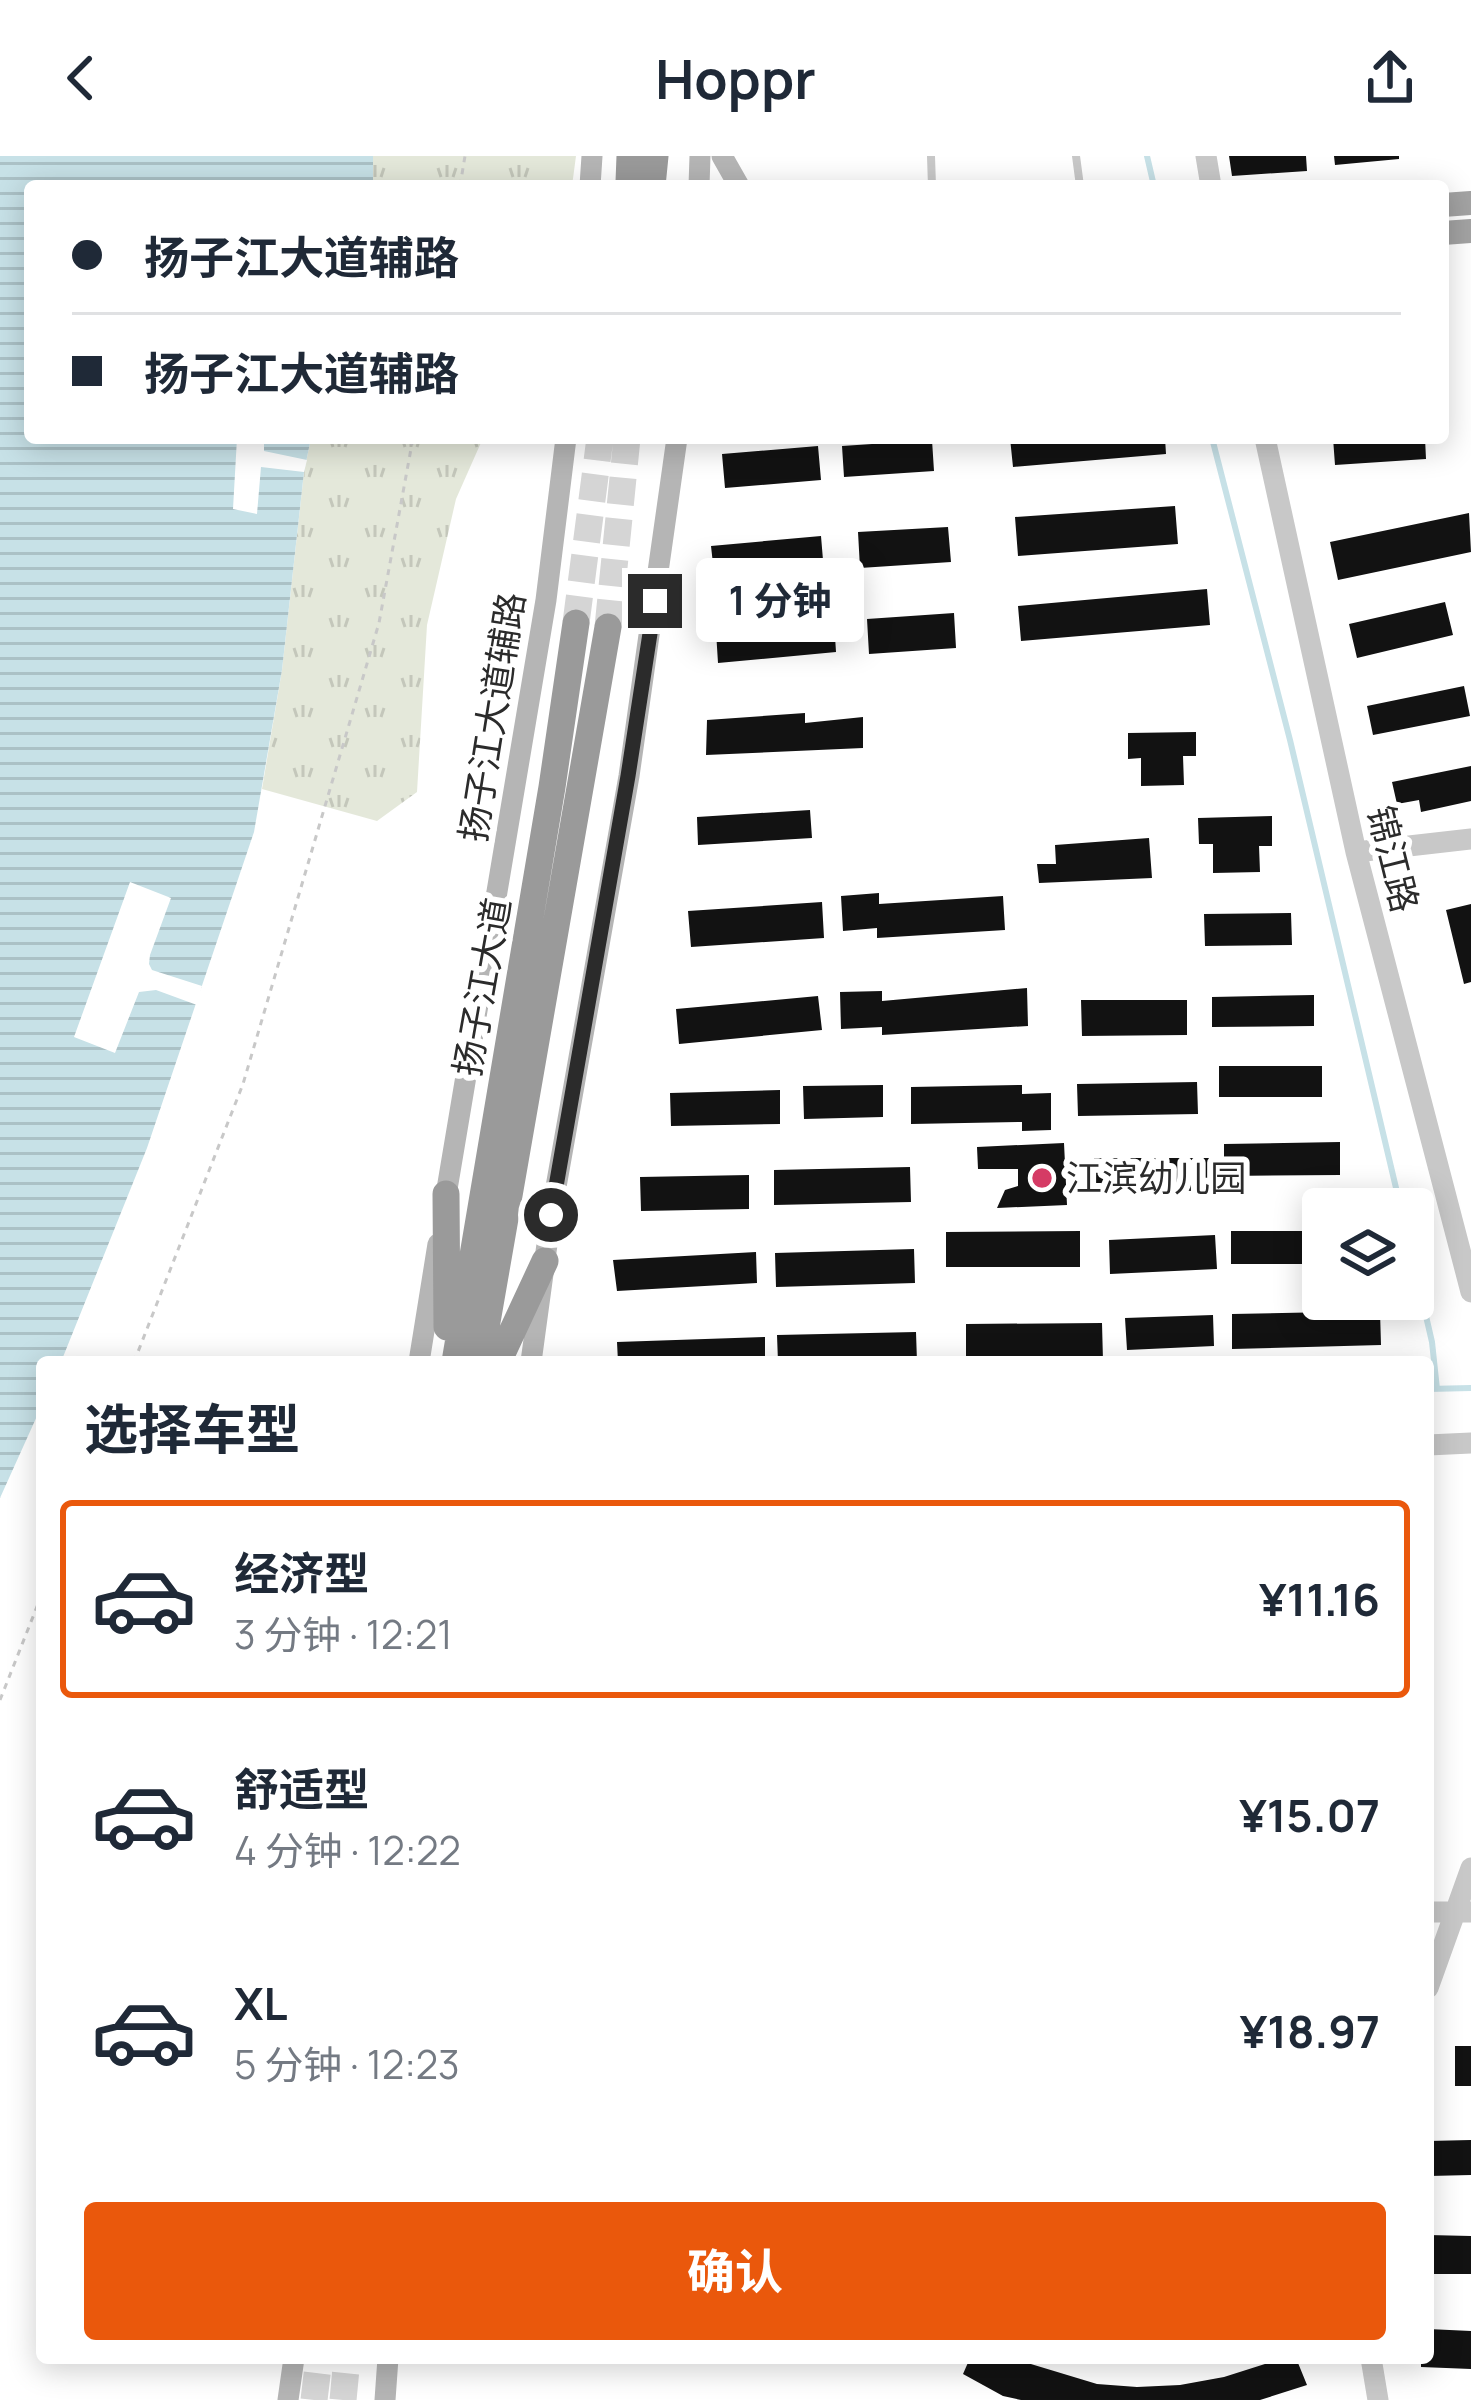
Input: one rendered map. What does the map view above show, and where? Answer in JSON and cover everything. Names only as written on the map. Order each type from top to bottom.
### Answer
[{"type":"highway","points":[[637,175],[655,156]]},
{"type":"highway","name":"扬子江大道","points":[[452,1356],[544,834],[576,623]]},
{"type":"highway","name":"扬子江大道","points":[[481,1356],[608,627]]},
{"type":"highway","points":[[446,1194],[451,1356]]},
{"type":"highway","points":[[501,1356],[545,1261]]},
{"type":"main road","name":"扬子江大道辅路","points":[[420,1356],[546,600],[565,444]]},
{"type":"main road","points":[[532,1356],[628,776],[675,444]]},
{"type":"main road","points":[[288,2400],[293,2364]]},
{"type":"main road","points":[[385,2400],[388,2364]]},
{"type":"street","name":"锦江路","points":[[1266,444],[1356,852],[1471,1292]]},
{"type":"street","points":[[1356,852],[1471,839]]},
{"type":"street","points":[[1434,1445],[1471,1443]]},
{"type":"street","points":[[1434,1975],[1462,1912],[1471,1868]]},
{"type":"street","points":[[1372,2364],[1378,2400]]},
{"type":"path","points":[[136,1356],[243,1084],[380,623],[412,444]]},
{"type":"path","points":[[0,1700],[36,1609]]},
{"type":"green space","points":[[373,156],[576,156],[573,180],[373,180]]},
{"type":"green space","points":[[310,444],[480,444],[456,499],[427,625],[417,792],[377,821],[262,789],[282,670]]},
{"type":"water","points":[[0,156],[373,156],[373,180],[24,180],[24,444],[310,444],[282,670],[254,832],[147,1148],[63,1356],[36,1356],[36,1418],[0,1498]]},
{"type":"pier","points":[[237,444],[264,444],[264,451],[307,460],[304,472],[261,467],[257,514],[233,509]]},
{"type":"pier","points":[[130,882],[171,898],[150,955],[152,970],[202,986],[197,1005],[156,990],[139,992],[115,1053],[74,1037]]},
{"type":"building","points":[[1229,156],[1306,156],[1307,171],[1232,176]]},
{"type":"building","points":[[1334,156],[1399,156],[1399,159],[1335,165]]},
{"type":"building","points":[[932,444],[934,471],[844,477],[842,446]]},
{"type":"building","points":[[1011,444],[1165,444],[1166,454],[1013,467]]},
{"type":"building","points":[[1333,444],[1425,444],[1426,459],[1335,465]]},
{"type":"building","points":[[818,446],[821,480],[725,488],[722,454]]},
{"type":"building","points":[[1175,506],[1178,544],[1018,556],[1015,517]]},
{"type":"building","points":[[1469,513],[1471,552],[1338,580],[1330,542]]},
{"type":"building","points":[[948,527],[951,562],[860,568],[858,532]]},
{"type":"building","points":[[821,536],[824,572],[715,582],[711,546]]},
{"type":"building","points":[[1207,589],[1210,625],[1021,641],[1018,606]]},
{"type":"building","points":[[1445,602],[1453,635],[1357,658],[1349,624]]},
{"type":"building","points":[[954,613],[956,648],[869,654],[867,619]]},
{"type":"building","points":[[834,621],[836,652],[718,663],[716,631]]},
{"type":"building","points":[[1464,686],[1470,716],[1373,735],[1367,706]]},
{"type":"building","points":[[805,713],[805,723],[863,717],[863,748],[706,755],[707,720]]},
{"type":"building","points":[[1196,732],[1196,756],[1183,756],[1184,785],[1141,786],[1141,758],[1128,759],[1128,733]]},
{"type":"building","points":[[1471,766],[1471,801],[1421,812],[1419,800],[1397,804],[1392,782]]},
{"type":"building","points":[[810,810],[812,838],[698,845],[697,817]]},
{"type":"building","points":[[1272,816],[1272,846],[1259,846],[1260,872],[1213,873],[1213,844],[1199,844],[1198,818]]},
{"type":"building","points":[[1149,838],[1152,878],[1039,883],[1037,864],[1056,864],[1055,845]]},
{"type":"building","points":[[879,893],[879,904],[1003,896],[1005,930],[877,938],[877,928],[843,931],[841,896]]},
{"type":"building","points":[[822,902],[824,938],[691,947],[688,911]]},
{"type":"building","points":[[1471,904],[1471,982],[1464,984],[1446,910]]},
{"type":"building","points":[[1291,913],[1292,945],[1205,946],[1204,914]]},
{"type":"building","points":[[1027,988],[1028,1026],[882,1035],[882,1027],[841,1029],[840,992],[882,991],[882,1001]]},
{"type":"building","points":[[1314,995],[1314,1026],[1212,1027],[1212,997]]},
{"type":"building","points":[[818,996],[822,1030],[679,1044],[676,1009]]},
{"type":"building","points":[[1081,1000],[1187,1000],[1187,1035],[1082,1036]]},
{"type":"building","points":[[1219,1066],[1322,1066],[1322,1097],[1219,1097]]},
{"type":"building","points":[[1197,1082],[1198,1114],[1078,1116],[1077,1084]]},
{"type":"building","points":[[883,1085],[883,1117],[804,1119],[803,1086]]},
{"type":"building","points":[[1022,1085],[1022,1094],[1051,1093],[1051,1130],[1022,1131],[1022,1122],[911,1124],[911,1087]]},
{"type":"building","points":[[780,1090],[780,1124],[671,1126],[670,1093]]},
{"type":"building","points":[[1340,1142],[1340,1175],[1224,1176],[1224,1144]]},
{"type":"building","name":"江滨幼儿园","points":[[1064,1143],[1067,1205],[997,1208],[1005,1190],[1018,1186],[1018,1169],[978,1169],[977,1147]]},
{"type":"building","points":[[1094,1158],[1210,1158],[1210,1191],[1094,1190]]},
{"type":"building","points":[[910,1167],[911,1202],[774,1205],[774,1170]]},
{"type":"building","points":[[749,1175],[749,1209],[641,1211],[640,1177]]},
{"type":"building","points":[[1080,1231],[1080,1267],[946,1267],[946,1232]]},
{"type":"building","points":[[1231,1231],[1302,1231],[1302,1264],[1231,1264]]},
{"type":"building","points":[[1215,1235],[1217,1269],[1110,1274],[1109,1240]]},
{"type":"building","points":[[914,1249],[915,1283],[776,1287],[775,1253]]},
{"type":"building","points":[[756,1252],[757,1283],[617,1291],[613,1260]]},
{"type":"building","points":[[1302,1313],[1302,1320],[1380,1320],[1381,1345],[1232,1349],[1232,1314]]},
{"type":"building","points":[[1213,1315],[1214,1346],[1127,1350],[1125,1318]]},
{"type":"building","points":[[1102,1323],[1103,1356],[966,1356],[966,1324]]},
{"type":"building","points":[[916,1332],[917,1356],[778,1356],[777,1335]]},
{"type":"building","points":[[765,1337],[765,1356],[618,1356],[617,1342]]},
{"type":"building","points":[[1455,2046],[1471,2046],[1471,2086],[1455,2086]]},
{"type":"building","points":[[1471,2140],[1471,2175],[1434,2176],[1434,2141]]},
{"type":"building","points":[[1434,2235],[1471,2236],[1471,2274],[1434,2274]]},
{"type":"building","points":[[1434,2329],[1471,2331],[1471,2369],[1421,2367],[1434,2364]]},
{"type":"building","points":[[967,2364],[1031,2364],[1097,2384],[1137,2387],[1180,2385],[1265,2364],[1298,2364],[1307,2385],[1260,2400],[1021,2400],[1003,2396],[963,2374]]},
{"type":"waterway","points":[[1147,156],[1153,180]]},
{"type":"waterway","points":[[1214,444],[1290,740],[1396,1188]]},
{"type":"waterway","points":[[1427,1320],[1433,1356]]},
{"type":"waterway","points":[[1434,1361],[1437,1389]]},
{"type":"waterway","points":[[1434,1389],[1471,1388]]},
{"type":"tunnel","points":[[576,623],[599,444]]},
{"type":"tunnel","points":[[608,627],[626,444]]},
{"type":"tunnel","points":[[314,2400],[318,2364]]},
{"type":"tunnel","points":[[343,2400],[346,2364]]},
{"type":"place","name":"江滨幼儿园","points":[[1042,1178]]},
{"type":"route","points":[[551,1215],[655,601]]}]
